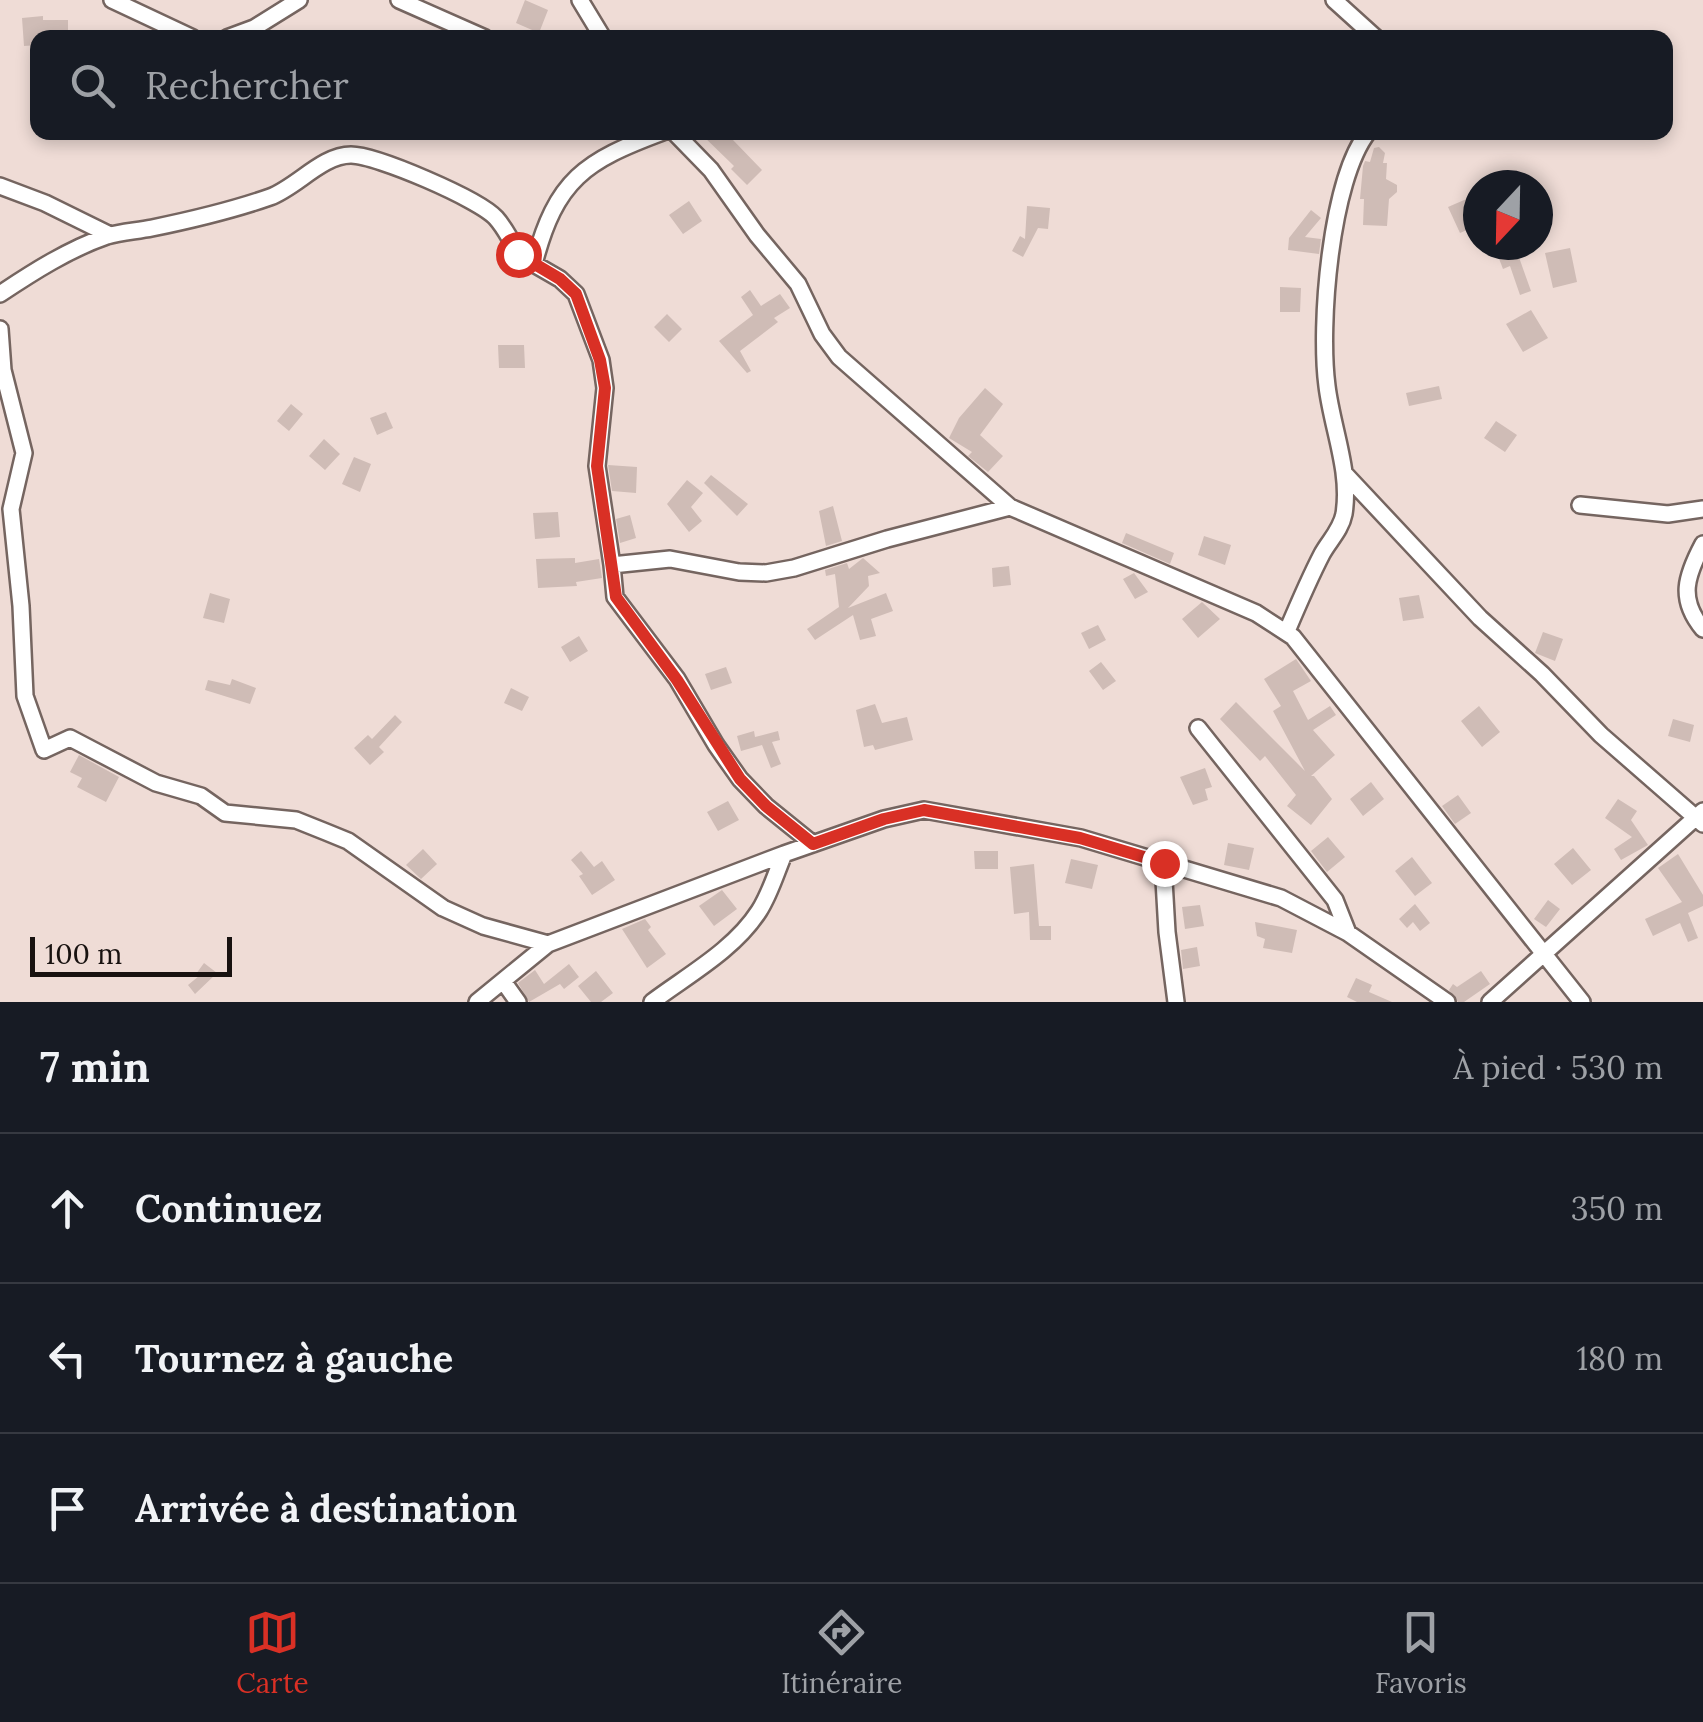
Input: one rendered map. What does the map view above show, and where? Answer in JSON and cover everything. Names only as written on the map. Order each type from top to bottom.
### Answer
[{"type":"street","points":[[112,0],[176,30]]},
{"type":"street","points":[[248,30],[299,0]]},
{"type":"street","points":[[399,0],[466,30]]},
{"type":"street","points":[[580,0],[598,30]]},
{"type":"street","points":[[1334,0],[1367,30]]},
{"type":"street","points":[[534,264],[552,213],[581,172],[598,159],[644,140]]},
{"type":"street","points":[[682,140],[711,170],[798,284],[822,334],[839,357],[1010,507],[1256,613],[1287,631],[1582,1002]]},
{"type":"street","points":[[1287,631],[1310,577],[1344,515],[1345,474],[1326,386],[1323,321],[1342,196],[1350,166],[1364,140]]},
{"type":"street","points":[[0,294],[66,253],[110,235],[170,224],[269,197],[326,164],[352,155],[390,166],[482,205],[498,220],[518,254],[560,279],[576,294],[600,360],[605,388],[597,466],[616,597],[677,680],[724,756],[766,806],[813,844]]},
{"type":"street","points":[[0,186],[110,235]]},
{"type":"street","points":[[0,329],[4,370],[24,453],[11,509],[25,696],[44,750],[70,738],[156,783],[201,796],[225,813],[296,820],[348,842],[443,908],[483,926],[548,944]]},
{"type":"street","points":[[1345,474],[1480,618],[1601,735],[1700,817],[1542,952],[1490,1002]]},
{"type":"street","points":[[1580,505],[1668,514],[1703,509]]},
{"type":"street","points":[[612,565],[670,559],[766,573],[1010,507]]},
{"type":"street","points":[[1703,544],[1685,581],[1690,610],[1703,629]]},
{"type":"street","points":[[1198,728],[1335,900],[1348,933]]},
{"type":"street","points":[[477,1002],[548,944],[784,854],[884,819],[924,810],[1080,838],[1281,898],[1348,933],[1447,1002]]},
{"type":"street","points":[[652,1002],[749,926],[784,854]]},
{"type":"street","points":[[1164,863],[1176,1002]]},
{"type":"street","points":[[503,982],[518,1002]]},
{"type":"building","points":[[525,0],[548,10],[540,30],[516,23]]},
{"type":"building","points":[[22,18],[68,20],[68,30],[30,30],[30,46],[24,46]]},
{"type":"building","points":[[707,140],[733,140],[762,170],[747,185],[731,169],[734,166]]},
{"type":"building","points":[[1374,148],[1385,153],[1386,179],[1397,185],[1397,192],[1389,199],[1387,226],[1363,225],[1363,166],[1365,161],[1370,162]]},
{"type":"building","points":[[1463,200],[1463,232],[1460,233],[1448,207]]},
{"type":"building","points":[[689,201],[702,221],[683,234],[669,215]]},
{"type":"building","points":[[1027,206],[1050,208],[1048,229],[1038,228],[1023,257],[1012,251],[1020,236],[1025,239]]},
{"type":"building","points":[[1311,210],[1321,218],[1305,237],[1321,239],[1319,254],[1288,250],[1289,238]]},
{"type":"building","points":[[1570,248],[1577,282],[1553,288],[1547,260],[1553,260],[1553,251]]},
{"type":"building","points":[[1500,260],[1520,260],[1531,291],[1520,295],[1510,266],[1503,269]]},
{"type":"building","points":[[1280,287],[1301,288],[1300,312],[1280,312]]},
{"type":"building","points":[[750,290],[761,306],[780,294],[790,308],[740,351],[751,371],[747,373],[719,341],[753,315],[741,297]]},
{"type":"building","points":[[1531,310],[1548,338],[1523,352],[1506,324]]},
{"type":"building","points":[[667,314],[682,329],[669,342],[654,327]]},
{"type":"building","points":[[498,345],[524,345],[525,368],[499,368]]},
{"type":"building","points":[[1439,386],[1442,399],[1409,406],[1406,393]]},
{"type":"building","points":[[985,388],[1003,404],[980,435],[1003,456],[988,472],[968,456],[972,452],[949,438],[959,418]]},
{"type":"building","points":[[291,404],[303,414],[289,431],[277,421]]},
{"type":"building","points":[[386,412],[393,428],[377,435],[370,418]]},
{"type":"building","points":[[1496,421],[1517,435],[1505,452],[1484,438]]},
{"type":"building","points":[[324,439],[340,454],[325,470],[309,456]]},
{"type":"building","points":[[354,457],[371,464],[360,492],[342,484]]},
{"type":"building","points":[[608,465],[637,467],[636,493],[612,491]]},
{"type":"building","points":[[711,475],[748,504],[737,516],[704,483]]},
{"type":"building","points":[[687,480],[703,493],[691,507],[702,521],[689,532],[667,504]]},
{"type":"building","points":[[833,506],[842,541],[826,546],[819,511]]},
{"type":"building","points":[[558,512],[560,537],[535,539],[533,513]]},
{"type":"building","points":[[630,515],[636,538],[620,543],[616,519]]},
{"type":"building","points":[[1126,533],[1174,553],[1170,564],[1122,543]]},
{"type":"building","points":[[1204,536],[1231,545],[1225,565],[1198,555]]},
{"type":"building","points":[[575,558],[575,563],[599,559],[602,578],[576,582],[577,586],[538,588],[536,559]]},
{"type":"building","points":[[863,558],[880,573],[868,576],[869,586],[848,608],[886,593],[893,611],[871,619],[876,636],[860,640],[853,615],[815,640],[807,629],[839,607],[835,574],[826,576],[825,570],[847,563],[849,569]]},
{"type":"building","points":[[1009,566],[1011,585],[993,587],[992,568]]},
{"type":"building","points":[[1134,573],[1148,592],[1135,599],[1123,579]]},
{"type":"building","points":[[210,593],[230,599],[224,623],[203,618]]},
{"type":"building","points":[[1419,595],[1424,618],[1403,621],[1399,598]]},
{"type":"building","points":[[1202,602],[1220,619],[1198,638],[1182,619]]},
{"type":"building","points":[[1098,625],[1106,640],[1089,649],[1081,633]]},
{"type":"building","points":[[1543,632],[1563,639],[1555,661],[1535,653]]},
{"type":"building","points":[[579,636],[588,651],[570,662],[561,647]]},
{"type":"building","points":[[1296,659],[1311,681],[1293,691],[1308,720],[1330,706],[1336,715],[1313,730],[1335,755],[1311,776],[1332,799],[1311,825],[1287,806],[1296,795],[1265,756],[1260,761],[1220,719],[1236,702],[1305,771],[1273,711],[1281,706],[1264,679]]},
{"type":"building","points":[[1101,662],[1116,681],[1103,690],[1089,671]]},
{"type":"building","points":[[726,667],[732,683],[711,690],[705,674]]},
{"type":"building","points":[[232,679],[256,688],[250,704],[205,690],[208,680],[230,685]]},
{"type":"building","points":[[511,688],[529,697],[522,711],[504,703]]},
{"type":"building","points":[[875,704],[882,723],[907,717],[913,740],[875,750],[873,745],[864,747],[856,710]]},
{"type":"building","points":[[1479,706],[1500,732],[1482,747],[1461,721]]},
{"type":"building","points":[[395,715],[402,722],[379,747],[384,752],[370,765],[354,748],[368,735],[372,739]]},
{"type":"building","points":[[1673,719],[1694,725],[1690,742],[1668,736]]},
{"type":"building","points":[[754,731],[755,737],[778,731],[780,740],[772,742],[781,764],[771,768],[762,745],[741,751],[737,736]]},
{"type":"building","points":[[79,755],[119,777],[106,802],[77,787],[82,778],[70,772]]},
{"type":"building","points":[[1205,768],[1212,787],[1205,789],[1208,800],[1193,805],[1180,777]]},
{"type":"building","points":[[1371,782],[1384,799],[1363,816],[1350,799]]},
{"type":"building","points":[[1458,795],[1471,813],[1455,824],[1442,806]]},
{"type":"building","points":[[1618,799],[1637,811],[1631,820],[1648,845],[1621,860],[1614,849],[1632,837],[1605,818]]},
{"type":"building","points":[[728,801],[739,820],[718,831],[707,812]]},
{"type":"building","points":[[1328,837],[1345,857],[1327,872],[1311,851]]},
{"type":"building","points":[[1228,843],[1254,848],[1249,870],[1224,865]]},
{"type":"building","points":[[1573,848],[1591,870],[1572,885],[1554,864]]},
{"type":"building","points":[[423,849],[437,864],[421,879],[406,865]]},
{"type":"building","points":[[581,851],[594,867],[602,861],[615,880],[592,895],[579,876],[583,874],[571,860]]},
{"type":"building","points":[[974,851],[998,851],[998,869],[975,869]]},
{"type":"building","points":[[1678,854],[1703,895],[1703,906],[1688,913],[1698,938],[1688,942],[1680,923],[1653,936],[1645,919],[1682,902],[1658,868]]},
{"type":"building","points":[[1412,857],[1432,883],[1415,896],[1395,871]]},
{"type":"building","points":[[1071,859],[1098,865],[1092,889],[1065,883]]},
{"type":"building","points":[[1034,864],[1039,926],[1051,926],[1051,940],[1030,940],[1029,912],[1014,914],[1010,867]]},
{"type":"building","points":[[722,890],[737,909],[714,926],[699,906]]},
{"type":"building","points":[[1548,900],[1560,909],[1546,927],[1534,919]]},
{"type":"building","points":[[1415,904],[1430,923],[1420,931],[1413,922],[1407,928],[1399,919]]},
{"type":"building","points":[[1200,905],[1204,926],[1185,929],[1182,907]]},
{"type":"building","points":[[645,919],[651,927],[648,930],[666,954],[647,968],[622,929]]},
{"type":"building","points":[[1255,922],[1297,930],[1292,953],[1263,948],[1265,939],[1257,936]]},
{"type":"building","points":[[1197,947],[1200,966],[1183,969],[1181,950]]},
{"type":"building","points":[[204,963],[217,973],[195,994],[188,985],[199,976],[196,974]]},
{"type":"building","points":[[569,964],[579,977],[564,989],[560,984],[529,1002],[518,983],[535,970],[544,984]]},
{"type":"building","points":[[596,971],[613,993],[601,1002],[591,1002],[578,986]]},
{"type":"building","points":[[1481,971],[1490,984],[1458,1002],[1449,990],[1453,984],[1457,987]]},
{"type":"building","points":[[1356,978],[1372,985],[1369,992],[1392,1002],[1357,1002],[1347,997]]},
{"type":"route","points":[[518,254],[560,279],[576,294],[600,360],[605,388],[597,466],[616,597],[677,680],[740,779],[766,806],[813,844],[906,812],[924,810],[1080,838],[1164,863]]}]
